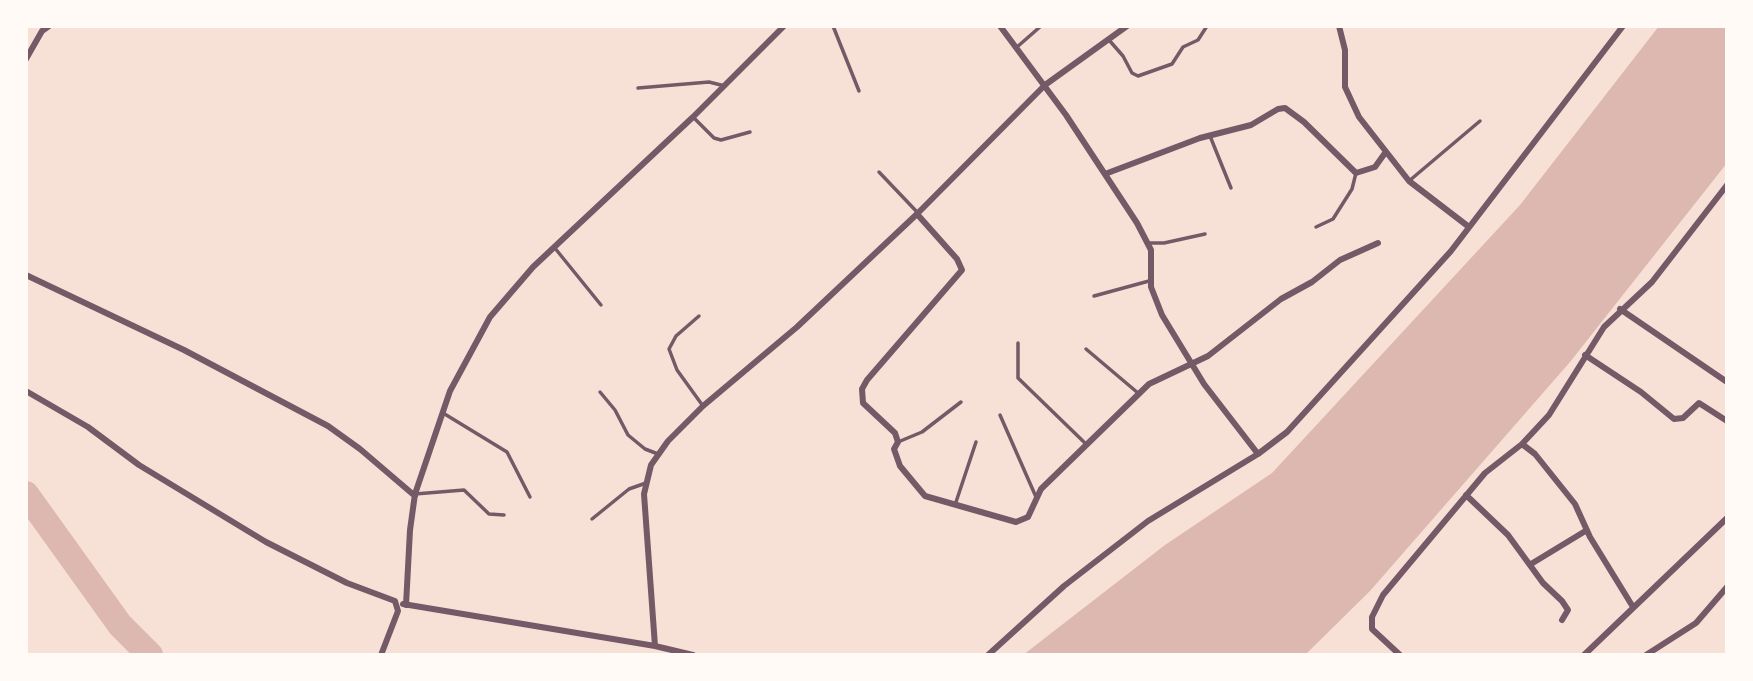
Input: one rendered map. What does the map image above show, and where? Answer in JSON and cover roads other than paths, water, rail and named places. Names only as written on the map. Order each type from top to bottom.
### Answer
[{"type":"street","points":[[406,605],[410,530],[415,495],[441,412],[460,370],[490,317],[554,247],[693,117],[784,26]]},
{"type":"street","points":[[1000,26],[1045,85],[1149,243],[1152,256],[1151,280],[1162,315],[1192,363],[1258,454]]},
{"type":"street","points":[[655,646],[645,519],[646,483],[658,454],[703,406],[797,327],[918,214],[1045,85],[1127,26]]},
{"type":"street","points":[[1339,26],[1345,50],[1347,93],[1359,117],[1409,181],[1469,228]]},
{"type":"street","points":[[988,655],[1064,586],[1148,521],[1258,454],[1287,432],[1469,228],[1623,26]]},
{"type":"street","points":[[26,59],[43,28]]},
{"type":"street","points":[[1105,174],[1210,136],[1251,125],[1278,109],[1285,108],[1291,110],[1356,173],[1375,167],[1385,153]]},
{"type":"street","points":[[1400,655],[1372,629],[1372,617],[1383,595],[1485,473],[1522,444],[1560,400],[1585,355],[1620,309],[1652,282],[1727,185]]},
{"type":"street","points":[[918,214],[957,259],[962,270],[959,277],[918,317],[862,389],[863,403],[895,433],[898,442],[895,455],[911,483],[925,496],[1016,522],[1028,517],[1036,497],[1086,444],[1149,384],[1217,350],[1261,313],[1312,282],[1340,260],[1378,243]]},
{"type":"street","points":[[26,275],[184,350],[319,421],[360,449],[415,495]]},
{"type":"street","points":[[1620,309],[1727,382]]},
{"type":"street","points":[[1585,355],[1641,392],[1674,419],[1684,418],[1699,404],[1727,421]]},
{"type":"street","points":[[26,391],[88,427],[139,466],[266,542],[328,574],[397,604],[655,646],[692,655]]},
{"type":"street","points":[[1522,444],[1535,454],[1576,504],[1587,530],[1633,607]]},
{"type":"street","points":[[1466,495],[1508,535],[1543,583],[1565,606],[1567,615],[1562,620]]},
{"type":"street","points":[[1584,655],[1727,518]]},
{"type":"street","points":[[1531,564],[1587,530]]},
{"type":"street","points":[[1646,655],[1696,623],[1727,587]]},
{"type":"street","points":[[381,655],[398,611],[397,604]]},
{"type":"lane","points":[[833,26],[859,91]]},
{"type":"lane","points":[[1016,48],[1041,26]]},
{"type":"lane","points":[[1109,40],[1123,56],[1132,73],[1138,76],[1172,64],[1183,47],[1198,40],[1207,26]]},
{"type":"lane","points":[[638,88],[698,82],[725,86]]},
{"type":"lane","points":[[693,117],[714,138],[720,140],[750,132]]},
{"type":"lane","points":[[1409,181],[1480,121]]},
{"type":"lane","points":[[1210,136],[1231,188]]},
{"type":"lane","points":[[879,172],[918,214]]},
{"type":"lane","points":[[1316,227],[1333,219],[1347,197],[1356,173]]},
{"type":"lane","points":[[1149,243],[1205,234]]},
{"type":"lane","points":[[554,247],[601,305]]},
{"type":"lane","points":[[1094,296],[1151,280]]},
{"type":"lane","points":[[698,316],[676,336],[669,349],[677,370],[703,406]]},
{"type":"lane","points":[[1018,343],[1018,378],[1086,444]]},
{"type":"lane","points":[[1086,349],[1138,394]]},
{"type":"lane","points":[[600,392],[608,400],[628,435],[645,449],[658,454]]},
{"type":"lane","points":[[898,442],[922,432],[961,402]]},
{"type":"lane","points":[[441,412],[507,452],[530,498]]},
{"type":"lane","points":[[1000,415],[1036,497]]},
{"type":"lane","points":[[955,505],[976,442]]},
{"type":"lane","points":[[592,519],[629,489],[646,483]]},
{"type":"lane","points":[[415,495],[461,489],[468,492],[489,514],[504,515]]},
{"type":"waterway","points":[[26,494],[120,625],[150,655]]}]
